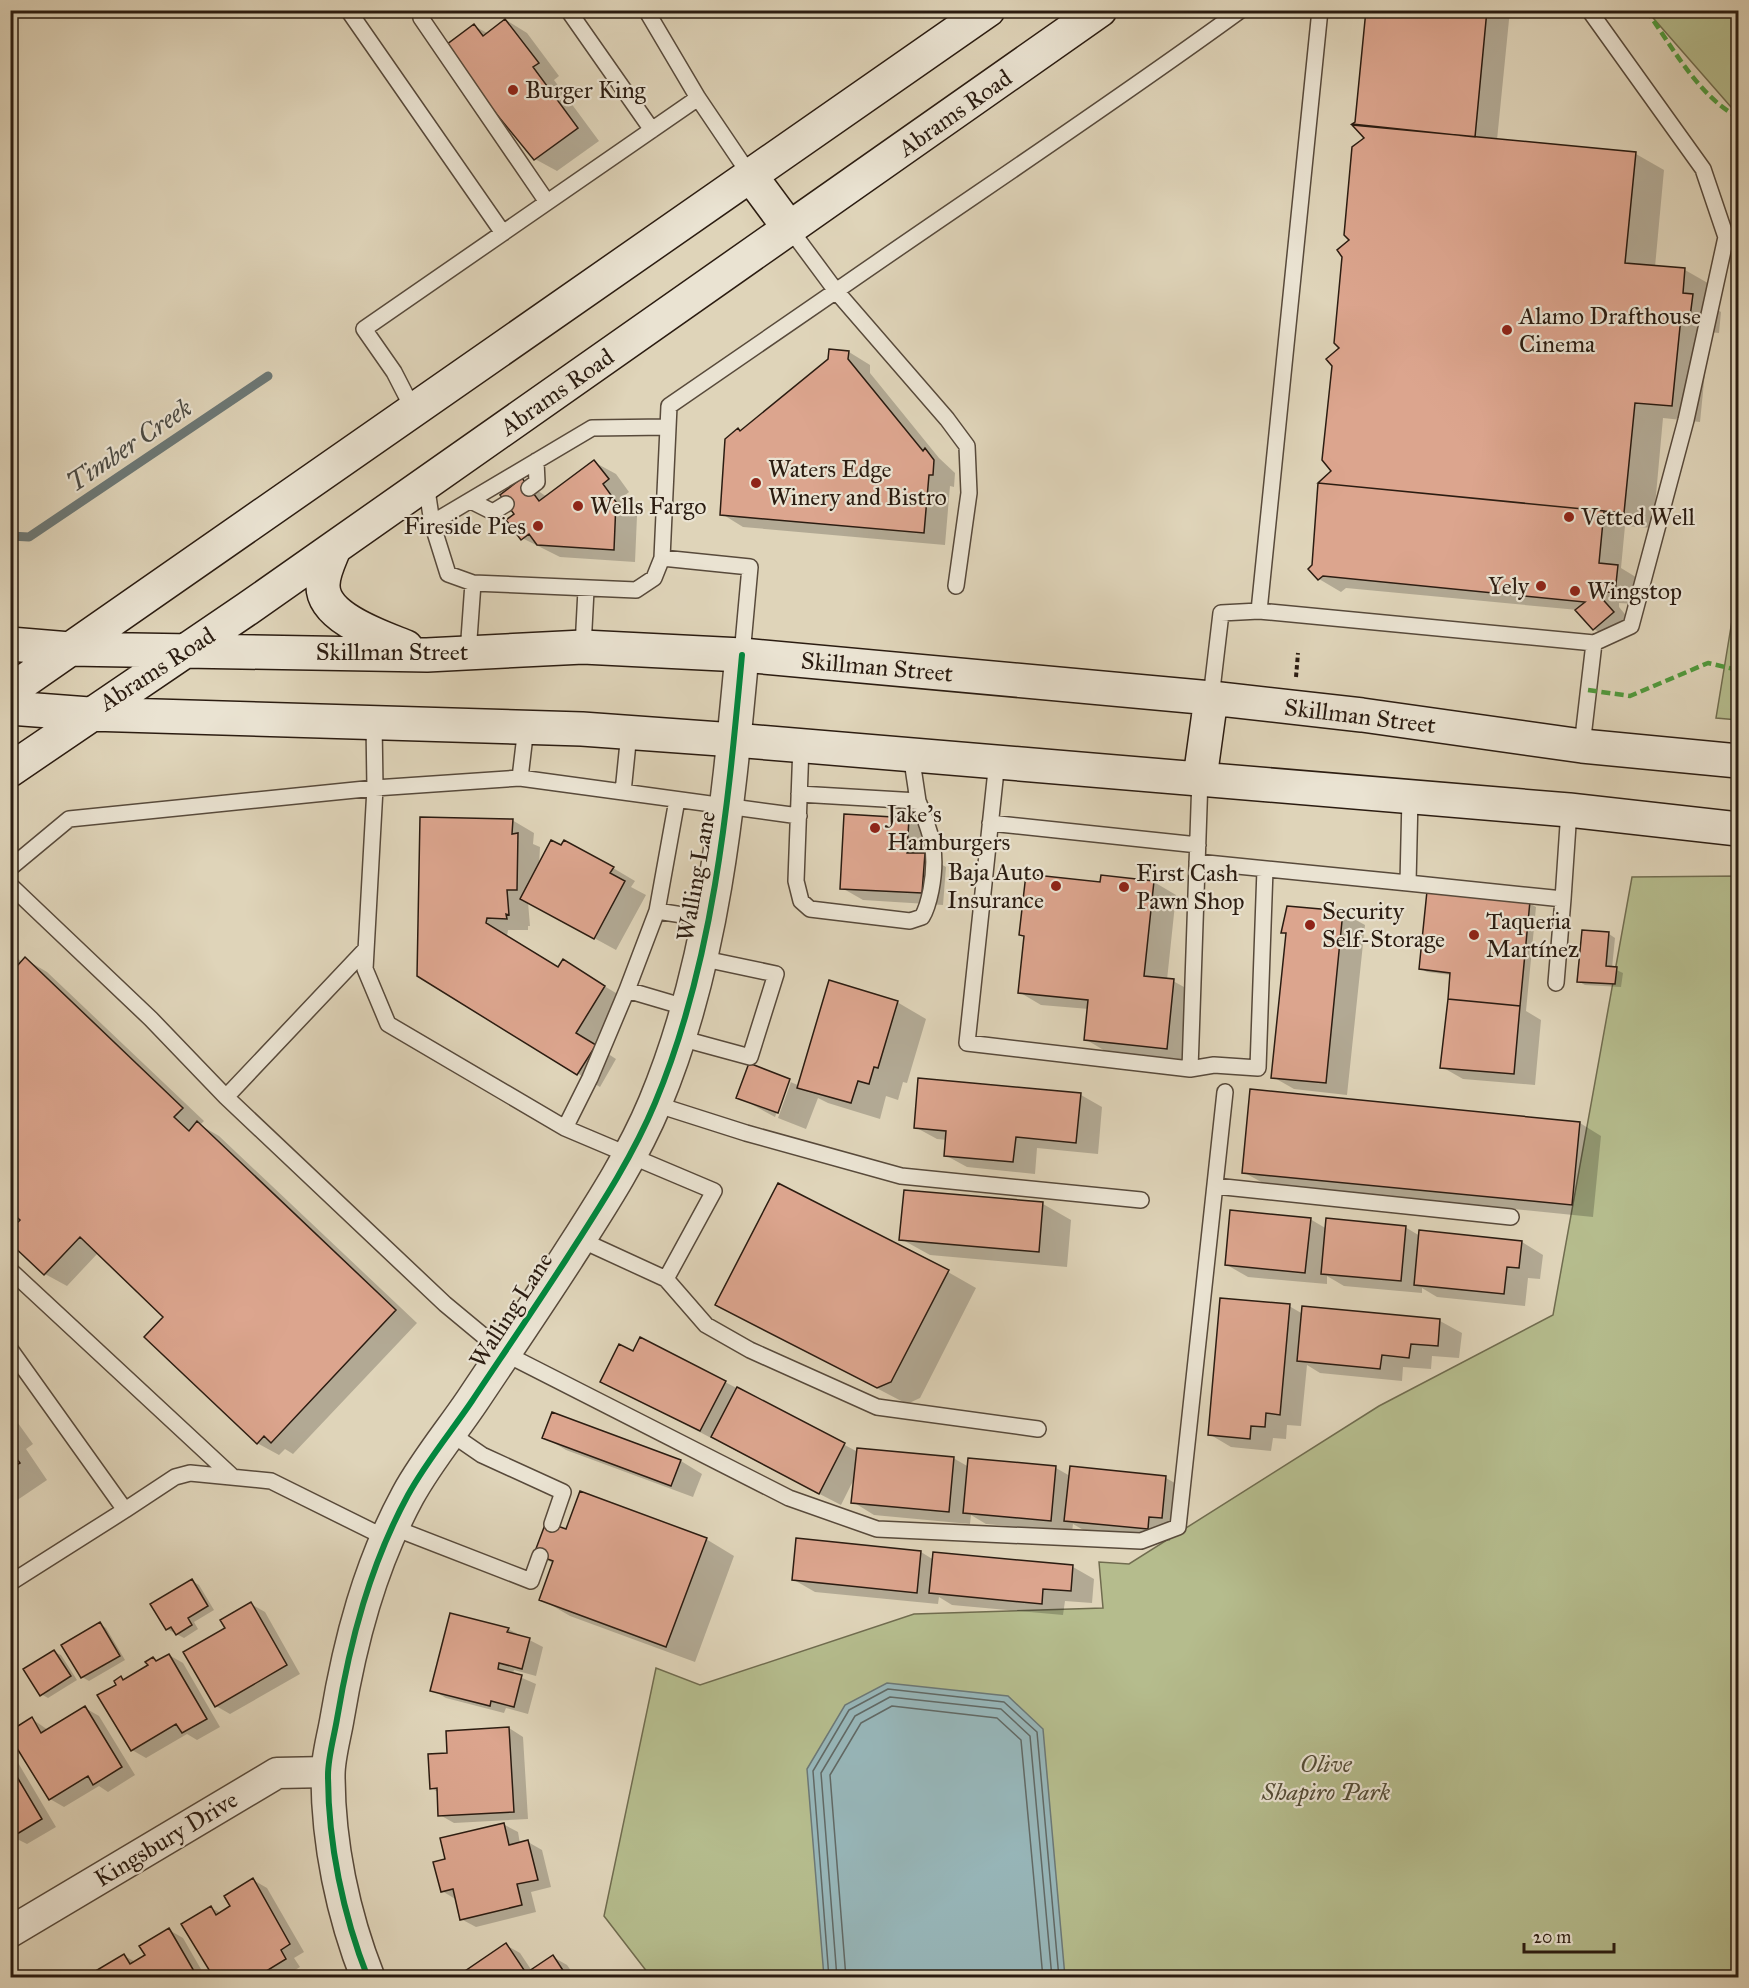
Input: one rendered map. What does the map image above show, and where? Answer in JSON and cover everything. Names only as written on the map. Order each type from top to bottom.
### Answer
[{"type":"main road","points":[[10,691],[988,10]]},
{"type":"main road","name":"Abrams Road","points":[[10,770],[334,549],[1100,10]]},
{"type":"main road","points":[[750,175],[790,229]]},
{"type":"main road","points":[[334,549],[322,583],[324,595],[332,607],[358,628],[427,655]]},
{"type":"main road","name":"Skillman Street","points":[[10,644],[70,649],[427,655],[583,646],[742,655],[1211,698],[1362,715],[1582,746],[1738,761]]},
{"type":"main road","name":"Walling Lane","points":[[368,1977],[357,1950],[334,1850],[328,1772],[357,1619],[389,1533],[409,1492],[579,1239],[630,1157],[655,1104],[684,1023],[708,919],[727,808],[742,655]]},
{"type":"main road","points":[[1200,778],[1211,698]]},
{"type":"main road","points":[[10,708],[89,714],[526,727],[734,740],[1410,796],[1738,828]]},
{"type":"street","name":"Kingsbury Drive","points":[[10,1932],[277,1773],[328,1772]]},
{"type":"lane","points":[[348,10],[503,232]]},
{"type":"lane","points":[[420,10],[421,18],[547,202]]},
{"type":"lane","points":[[568,10],[652,130]]},
{"type":"lane","points":[[646,10],[698,98],[750,175]]},
{"type":"lane","points":[[426,483],[432,523],[448,574],[473,583],[586,590],[636,590],[654,578],[662,558],[669,406],[1025,159],[1143,82],[1241,10]]},
{"type":"lane","points":[[1259,611],[1320,10]]},
{"type":"lane","points":[[1211,698],[1221,613],[1259,611],[1594,643],[1631,626],[1686,420],[1726,237],[1703,169],[1589,10]]},
{"type":"lane","points":[[414,411],[394,372],[364,329],[698,98]]},
{"type":"lane","points":[[790,229],[836,291],[939,410],[967,446],[969,493],[956,586]]},
{"type":"lane","points":[[432,523],[592,428],[667,427]]},
{"type":"lane","points":[[529,488],[537,482],[536,461]]},
{"type":"lane","points":[[471,501],[493,512],[506,504]]},
{"type":"lane","points":[[662,558],[750,567],[742,655]]},
{"type":"lane","points":[[468,653],[473,583]]},
{"type":"lane","points":[[583,646],[586,590]]},
{"type":"lane","points":[[1582,746],[1594,643]]},
{"type":"lane","points":[[374,723],[375,788],[365,969],[388,1024],[565,1128],[714,1191],[666,1280]]},
{"type":"lane","points":[[520,778],[526,727]]},
{"type":"lane","points":[[623,792],[629,733]]},
{"type":"lane","points":[[801,745],[796,881],[801,901],[810,909],[916,920],[922,917],[926,910],[935,866],[931,831],[918,801],[911,754]]},
{"type":"lane","points":[[997,761],[967,1043],[1190,1069],[1214,1065],[1258,1068],[1266,869]]},
{"type":"lane","points":[[10,868],[69,819],[375,788],[520,778],[799,816]]},
{"type":"lane","points":[[1190,1069],[1200,778]]},
{"type":"lane","points":[[799,794],[918,801]]},
{"type":"lane","points":[[1408,883],[1410,796]]},
{"type":"lane","points":[[565,1128],[590,1078],[657,911],[677,800]]},
{"type":"lane","points":[[1556,983],[1569,810]]},
{"type":"lane","points":[[990,824],[1198,845]]},
{"type":"lane","points":[[1197,862],[1563,898]]},
{"type":"lane","points":[[10,885],[151,1019],[226,1097],[445,1305],[504,1353],[789,1498],[877,1529],[1141,1541],[1178,1527],[1225,1092]]},
{"type":"lane","points":[[657,911],[708,919]]},
{"type":"lane","points":[[226,1097],[366,949]]},
{"type":"lane","points":[[627,990],[750,1057],[776,974],[700,958]]},
{"type":"lane","points":[[655,1104],[746,1133],[901,1176],[1141,1200]]},
{"type":"lane","points":[[1215,1186],[1511,1217]]},
{"type":"lane","points":[[579,1239],[666,1280],[706,1325],[750,1350],[877,1407],[1038,1429]]},
{"type":"lane","points":[[10,1270],[233,1477]]},
{"type":"lane","points":[[10,1349],[125,1510]]},
{"type":"lane","points":[[450,1433],[482,1455],[563,1492],[552,1524]]},
{"type":"lane","points":[[10,1583],[175,1477],[190,1473],[271,1481],[389,1533],[531,1581],[540,1556]]},
{"type":"path","points":[[1296,677],[1298,653]]},
{"type":"green space","points":[[1647,11],[1738,11],[1738,115]]},
{"type":"green space","points":[[1738,584],[1738,720],[1716,718]]},
{"type":"green space","name":"Olive Shapiro Park","points":[[1738,876],[1738,1977],[651,1977],[604,1916],[656,1668],[700,1685],[914,1614],[1103,1608],[1099,1562],[1129,1564],[1379,1406],[1553,1315],[1632,877]]},
{"type":"water","points":[[887,1683],[1008,1696],[1043,1729],[1065,1977],[824,1977],[807,1769],[845,1705]]},
{"type":"building","points":[[1366,10],[1487,10],[1475,137],[1352,124],[1355,122]]},
{"type":"building","name":"Burger King","points":[[505,19],[539,63],[533,67],[578,128],[534,160],[485,100],[474,92],[478,88],[446,45],[474,24],[483,36]]},
{"type":"building","name":"Alamo Drafthouse Cinema","points":[[1352,125],[1636,152],[1625,263],[1685,268],[1683,293],[1693,294],[1690,317],[1681,317],[1672,406],[1635,403],[1624,513],[1318,483],[1331,471],[1322,460],[1332,366],[1326,359],[1339,348],[1334,343],[1342,257],[1337,250],[1349,240],[1344,235],[1352,147],[1364,138]]},
{"type":"building","points":[[829,349],[849,351],[848,359],[923,451],[925,448],[934,460],[933,475],[929,475],[924,533],[720,515],[725,439],[738,428],[740,431],[828,359]]},
{"type":"building","points":[[594,460],[609,479],[603,484],[616,502],[614,550],[537,545],[529,534],[521,540],[506,520],[514,514],[500,495],[522,478],[539,501]]},
{"type":"building","points":[[1318,483],[1604,511],[1599,563],[1618,565],[1615,593],[1598,591],[1598,594],[1614,612],[1593,630],[1575,610],[1585,602],[1323,576],[1318,580],[1308,569],[1312,565]]},
{"type":"building","points":[[844,814],[909,818],[907,853],[925,853],[922,893],[840,889]]},
{"type":"building","points":[[420,817],[513,819],[512,834],[518,833],[517,890],[507,890],[509,915],[506,914],[507,919],[487,918],[486,923],[558,967],[563,959],[605,986],[576,1033],[596,1045],[577,1075],[417,976]]},
{"type":"building","points":[[551,840],[561,845],[564,840],[614,867],[610,873],[625,881],[594,939],[520,899]]},
{"type":"building","points":[[1026,874],[1100,882],[1101,875],[1154,881],[1144,976],[1174,979],[1167,1049],[1084,1040],[1088,1000],[1018,993],[1024,936],[1019,935]]},
{"type":"building","name":"Taqueria Martínez","points":[[1427,891],[1530,901],[1520,1006],[1448,999],[1450,973],[1419,969]]},
{"type":"building","points":[[1287,906],[1343,911],[1326,1083],[1271,1078],[1286,933],[1281,933]]},
{"type":"building","points":[[1582,930],[1609,932],[1606,966],[1617,967],[1615,984],[1577,982]]},
{"type":"building","points":[[25,957],[183,1108],[174,1117],[189,1131],[197,1121],[396,1310],[271,1443],[264,1436],[257,1444],[144,1337],[163,1317],[80,1237],[44,1275],[10,1243],[10,1230],[20,1220],[10,1211],[10,958],[18,965]]},
{"type":"building","points":[[829,980],[898,1001],[878,1068],[874,1067],[869,1084],[858,1081],[851,1103],[797,1088]]},
{"type":"building","points":[[1448,999],[1520,1006],[1514,1074],[1440,1068]]},
{"type":"building","points":[[749,1063],[790,1079],[778,1113],[736,1098]]},
{"type":"building","points":[[918,1078],[1081,1093],[1076,1143],[1016,1137],[1013,1162],[944,1156],[946,1131],[914,1128]]},
{"type":"building","points":[[1250,1089],[1580,1122],[1572,1205],[1242,1173]]},
{"type":"building","points":[[778,1183],[949,1270],[891,1382],[877,1388],[715,1305]]},
{"type":"building","points":[[904,1190],[1043,1202],[1039,1252],[899,1240]]},
{"type":"building","points":[[1230,1210],[1311,1218],[1305,1273],[1225,1265]]},
{"type":"building","points":[[1326,1218],[1406,1226],[1401,1281],[1321,1274]]},
{"type":"building","points":[[1419,1230],[1522,1241],[1519,1268],[1507,1267],[1504,1294],[1414,1285]]},
{"type":"building","points":[[1220,1298],[1290,1304],[1280,1415],[1266,1413],[1265,1427],[1251,1426],[1250,1439],[1208,1435]]},
{"type":"building","points":[[1302,1306],[1440,1319],[1438,1346],[1411,1344],[1409,1358],[1382,1355],[1380,1369],[1297,1361]]},
{"type":"building","points":[[640,1337],[726,1381],[700,1431],[600,1382],[619,1344],[633,1351]]},
{"type":"building","points":[[737,1387],[845,1443],[819,1494],[711,1437]]},
{"type":"building","points":[[552,1412],[681,1460],[671,1486],[542,1438]]},
{"type":"building","points":[[857,1448],[954,1457],[949,1512],[851,1503]]},
{"type":"building","points":[[10,1450],[20,1463],[10,1469]]},
{"type":"building","points":[[968,1458],[1056,1466],[1051,1521],[963,1513]]},
{"type":"building","points":[[1070,1466],[1166,1476],[1162,1518],[1149,1517],[1148,1529],[1064,1521]]},
{"type":"building","points":[[580,1491],[707,1538],[666,1647],[539,1600],[553,1561],[534,1554],[546,1522],[566,1529]]},
{"type":"building","points":[[796,1538],[921,1551],[917,1593],[792,1580]]},
{"type":"building","points":[[933,1552],[1073,1565],[1071,1591],[1043,1589],[1042,1604],[929,1593]]},
{"type":"building","points":[[192,1579],[208,1606],[188,1618],[192,1625],[176,1635],[171,1627],[166,1630],[150,1604]]},
{"type":"building","points":[[251,1602],[287,1665],[215,1707],[183,1652],[225,1628],[220,1620]]},
{"type":"building","points":[[450,1613],[509,1628],[507,1632],[530,1638],[522,1669],[499,1663],[498,1669],[522,1675],[514,1707],[491,1701],[490,1706],[430,1691]]},
{"type":"building","points":[[100,1622],[120,1656],[81,1678],[61,1645]]},
{"type":"building","points":[[54,1650],[71,1676],[40,1696],[23,1669]]},
{"type":"building","points":[[169,1654],[207,1719],[182,1733],[176,1724],[131,1751],[97,1695],[116,1685],[114,1681],[121,1676],[123,1680],[148,1665],[145,1662],[153,1657],[156,1661]]},
{"type":"building","points":[[85,1706],[122,1767],[93,1785],[88,1776],[49,1800],[10,1737],[10,1731],[32,1717],[41,1733]]},
{"type":"building","points":[[509,1727],[514,1812],[438,1816],[437,1788],[430,1789],[428,1754],[447,1753],[446,1731]]},
{"type":"building","points":[[10,1765],[42,1819],[12,1837],[10,1835]]},
{"type":"building","points":[[504,1823],[509,1845],[528,1840],[538,1880],[517,1884],[522,1905],[460,1920],[453,1889],[441,1892],[433,1862],[445,1859],[440,1838]]},
{"type":"building","points":[[253,1878],[290,1944],[281,1950],[286,1959],[255,1978],[214,1978],[181,1924],[211,1906],[216,1915],[230,1906],[224,1896]]},
{"type":"building","points":[[169,1928],[198,1978],[95,1978],[92,1973],[124,1954],[130,1964],[145,1955],[139,1946]]},
{"type":"building","points":[[506,1943],[526,1973],[553,1955],[568,1978],[469,1978],[465,1971]]},
{"type":"waterway","name":"Timber Creek","points":[[10,536],[29,537],[268,376]]},
{"type":"marked path","points":[[1646,10],[1698,83],[1724,108],[1738,117]]},
{"type":"marked path","points":[[1588,690],[1630,696],[1708,663],[1738,670]]},
{"type":"cycle path","points":[[368,1978],[344,1904],[334,1853],[328,1775],[342,1690],[355,1632],[372,1576],[408,1495],[544,1294],[591,1220],[625,1163],[655,1103],[692,995],[705,939],[724,825],[742,655]]},
{"type":"place","name":"Burger King","points":[[513,90]]},
{"type":"place","name":"Alamo Drafthouse Cinema","points":[[1507,330]]},
{"type":"place","name":"Waters Edge Winery and Bistro","points":[[756,483]]},
{"type":"place","name":"Wells Fargo","points":[[578,506]]},
{"type":"place","name":"Vetted Well","points":[[1569,517]]},
{"type":"place","name":"Fireside Pies","points":[[538,526]]},
{"type":"place","name":"Yely","points":[[1541,586]]},
{"type":"place","name":"Wingstop","points":[[1575,591]]},
{"type":"place","name":"Jake's Hamburgers","points":[[875,828]]},
{"type":"place","name":"Baja Auto Insurance","points":[[1056,886]]},
{"type":"place","name":"First Cash Pawn Shop","points":[[1124,887]]},
{"type":"place","name":"Security Self-Storage","points":[[1310,925]]},
{"type":"place","name":"Taqueria Martínez","points":[[1474,935]]}]
